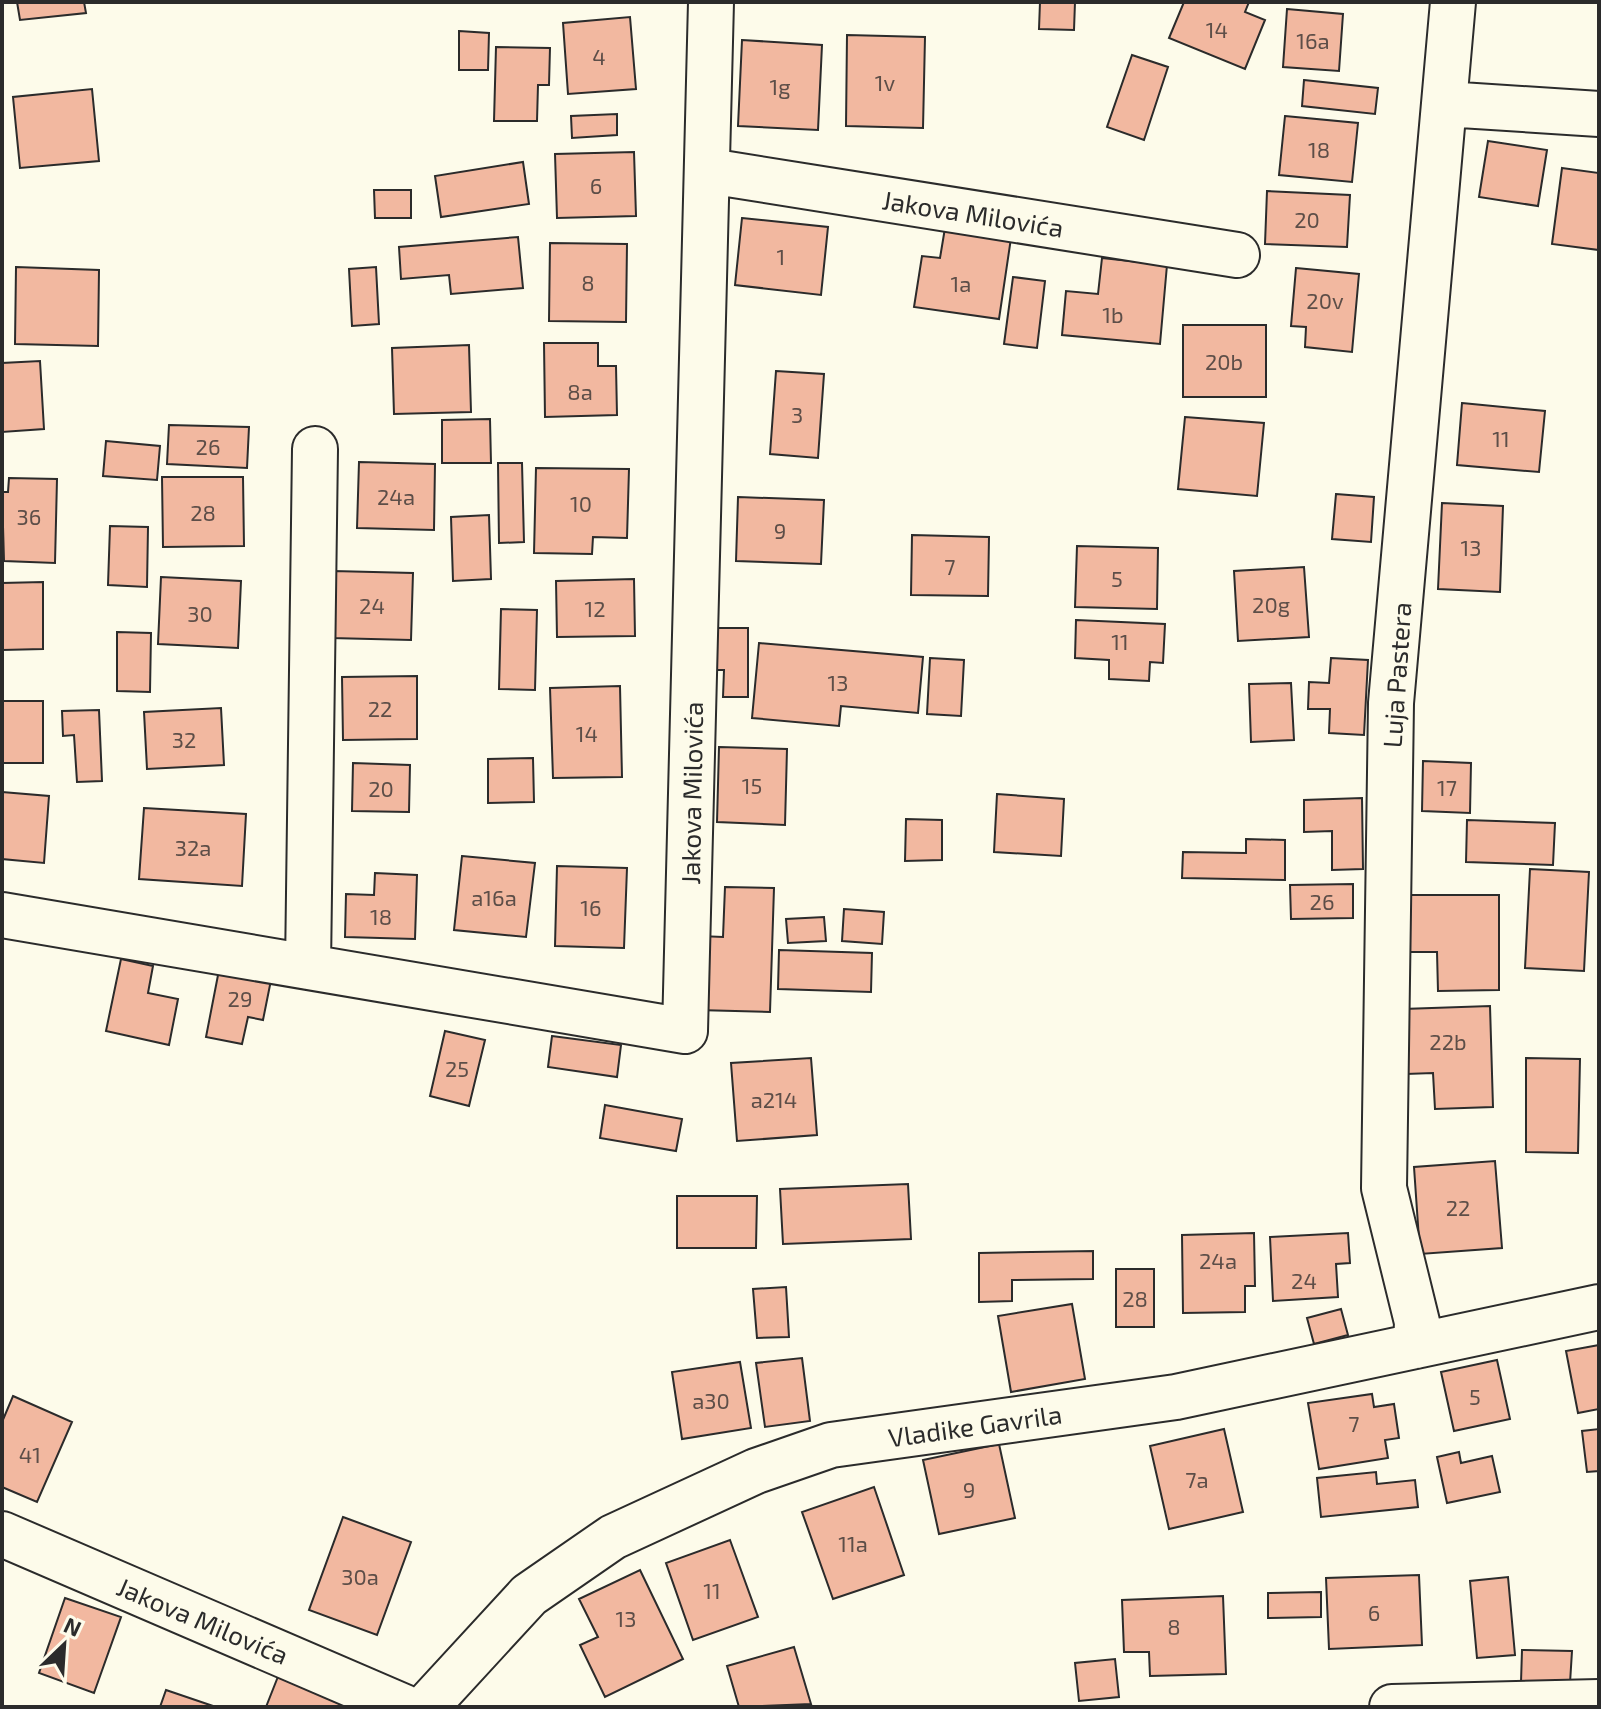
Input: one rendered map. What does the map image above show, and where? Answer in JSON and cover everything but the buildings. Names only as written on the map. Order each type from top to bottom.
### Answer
[{"type":"street","name":"Jakova Milovića","points":[[2,915],[685,1031],[711,2]]},
{"type":"street","name":"Luja Pastera","points":[[1416,1346],[1417,1322],[1384,1188],[1391,703],[1453,2]]},
{"type":"street","points":[[1445,104],[1599,114]]},
{"type":"street","name":"Jakova Milovića","points":[[709,171],[1237,255]]},
{"type":"street","points":[[308,967],[315,449]]},
{"type":"street","name":"Vladike Gavrila","points":[[426,1707],[529,1595],[613,1537],[756,1471],[831,1445],[1176,1397],[1599,1307]]},
{"type":"street","name":"Jakova Milovića","points":[[2,1534],[404,1707]]},
{"type":"street","points":[[1392,1707],[1599,1702]]}]
